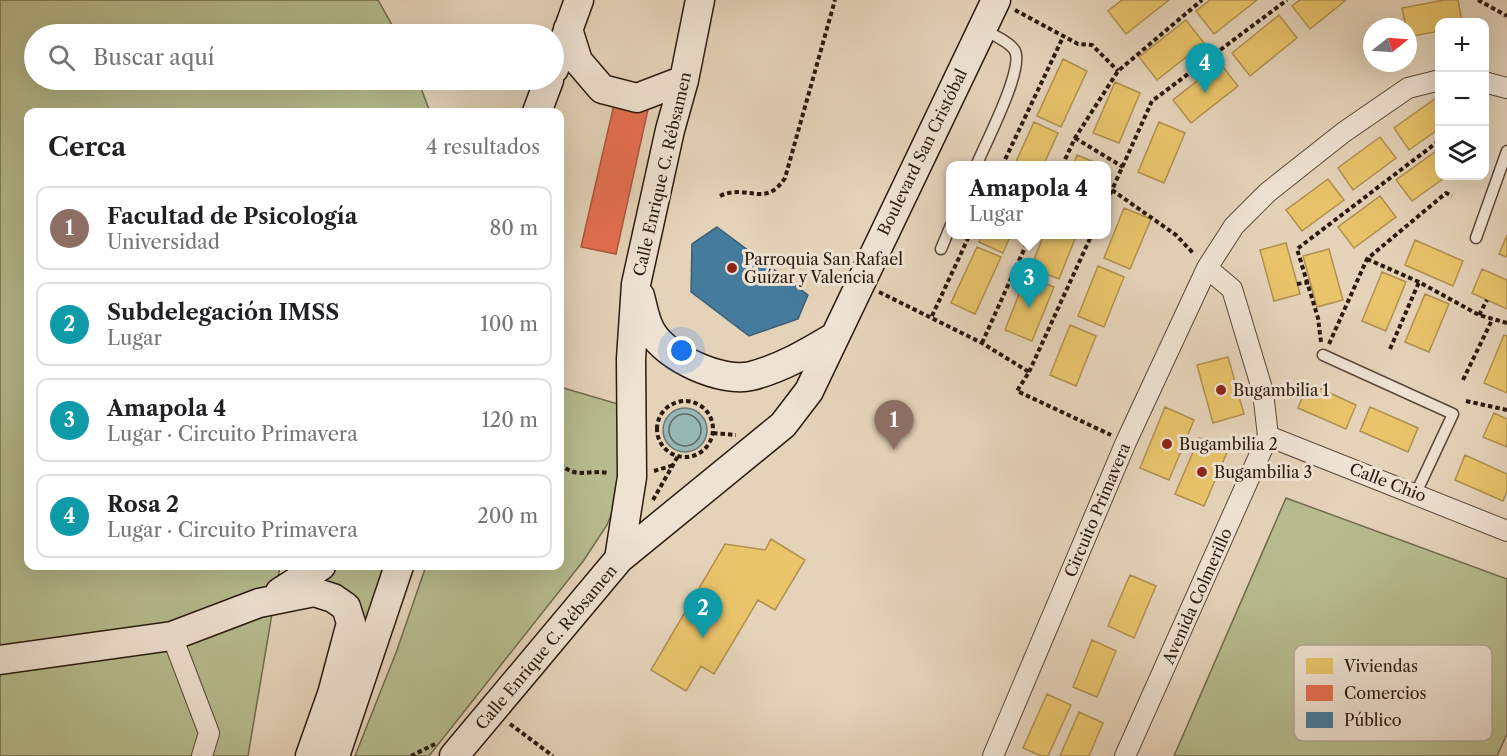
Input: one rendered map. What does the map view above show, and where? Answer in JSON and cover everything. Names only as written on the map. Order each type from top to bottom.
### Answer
[{"type":"street","points":[[564,40],[579,0]]},
{"type":"street","name":"Calle Enrique C. Rébsamen","points":[[446,749],[493,710],[619,560],[632,477],[631,359],[641,245],[684,80],[700,0]]},
{"type":"street","name":"Boulevard San Cristóbal","points":[[619,560],[783,425],[809,391],[996,0]]},
{"type":"street","points":[[568,29],[578,62],[602,89],[637,98],[684,80]]},
{"type":"street","name":"Circuito Primavera","points":[[993,756],[1126,442],[1207,268],[1234,226],[1267,193],[1344,132],[1408,88],[1435,81]]},
{"type":"street","points":[[1489,83],[1507,88]]},
{"type":"street","points":[[538,108],[545,90]]},
{"type":"street","points":[[1207,268],[1232,289],[1263,392],[1268,436]]},
{"type":"street","points":[[636,284],[650,331],[678,358],[711,372],[748,377],[790,363],[834,337]]},
{"type":"street","name":"Calle Chio","points":[[1268,436],[1507,531]]},
{"type":"street","name":"Avenida Colmerillo","points":[[1125,756],[1268,436]]},
{"type":"street","points":[[259,603],[314,570]]},
{"type":"street","points":[[335,756],[398,570]]},
{"type":"street","points":[[0,660],[172,636],[259,603],[314,592],[333,598],[346,607],[351,623],[348,640],[309,756]]},
{"type":"street","points":[[172,636],[209,733],[202,756]]},
{"type":"lane","points":[[978,161],[1015,73],[1017,55],[1013,47],[982,28]]},
{"type":"lane","points":[[1476,238],[1507,151]]},
{"type":"lane","points":[[941,249],[946,237]]},
{"type":"lane","points":[[1323,355],[1452,414],[1416,493]]},
{"type":"path","points":[[720,196],[730,191],[768,194],[777,190],[785,178],[835,0]]},
{"type":"path","points":[[996,0],[1078,44],[1092,45],[1118,71]]},
{"type":"path","points":[[1064,161],[1075,138],[1118,71],[1202,0]]},
{"type":"path","points":[[1207,268],[1176,235],[1112,190],[1152,100],[1287,0]]},
{"type":"path","points":[[1478,0],[1507,16]]},
{"type":"path","points":[[1004,161],[1064,35]]},
{"type":"path","points":[[1075,138],[1123,167]]},
{"type":"path","points":[[1323,355],[1318,318],[1309,282],[1297,249],[1435,144]]},
{"type":"path","points":[[1323,355],[1367,259],[1446,193],[1452,196]]},
{"type":"path","points":[[932,316],[968,239]]},
{"type":"path","points":[[982,343],[1029,239]]},
{"type":"path","points":[[1090,239],[1029,372],[1017,391],[1126,442]]},
{"type":"path","points":[[1367,259],[1419,282],[1479,315],[1507,323]]},
{"type":"path","points":[[1297,284],[1309,282]]},
{"type":"path","points":[[1390,349],[1419,282]]},
{"type":"path","points":[[860,283],[932,316],[1029,372]]},
{"type":"path","points":[[1479,315],[1487,300]]},
{"type":"path","points":[[1463,380],[1492,320]]},
{"type":"path","points":[[1466,401],[1507,410]]},
{"type":"path","points":[[693,402],[708,413],[712,422],[710,442],[696,455],[678,456],[669,453],[658,437],[660,417],[674,403],[693,402]]},
{"type":"path","points":[[564,468],[581,475],[599,471],[632,477]]},
{"type":"path","points":[[493,710],[528,740],[553,756]]},
{"type":"path","points":[[411,756],[446,749]]},
{"type":"green space","points":[[0,0],[378,0],[391,24],[24,24],[24,90],[422,90],[428,108],[24,108],[24,570],[279,570],[248,756],[0,756]]},
{"type":"green space","points":[[564,388],[618,404],[618,497],[607,525],[584,560],[429,756],[355,756],[397,650],[425,570],[564,570]]},
{"type":"green space","points":[[1286,498],[1507,579],[1507,734],[1497,756],[1174,756]]},
{"type":"green space","points":[[329,570],[395,570],[361,664],[362,627],[318,581]]},
{"type":"water","points":[[685,408],[700,415],[707,430],[700,445],[685,452],[670,445],[663,430],[670,415]]},
{"type":"building: Viviendas","points":[[1122,0],[1169,0],[1126,34],[1108,11]]},
{"type":"building: Viviendas","points":[[1210,0],[1257,0],[1214,34],[1196,11]]},
{"type":"building: Viviendas","points":[[1300,0],[1346,0],[1310,29],[1292,6]]},
{"type":"building: Viviendas","points":[[1444,0],[1458,0],[1461,18],[1435,18],[1435,32],[1417,35],[1417,18],[1404,18],[1402,8]]},
{"type":"building: Viviendas","points":[[1279,15],[1297,38],[1250,76],[1232,53]]},
{"type":"building: Viviendas","points":[[1186,20],[1204,43],[1157,80],[1139,57]]},
{"type":"building: Viviendas","points":[[1063,59],[1087,71],[1061,127],[1037,116]]},
{"type":"building: Viviendas","points":[[1220,63],[1238,86],[1191,123],[1173,100]]},
{"type":"building: Viviendas","points":[[1115,82],[1140,93],[1119,143],[1093,133]]},
{"type":"building: Viviendas","points":[[1435,99],[1435,132],[1409,150],[1394,128]]},
{"type":"building: Viviendas","points":[[1034,122],[1058,133],[1045,161],[1016,161]]},
{"type":"building: Viviendas","points":[[1159,122],[1185,133],[1164,183],[1138,172]]},
{"type":"building: Viviendas","points":[[1380,137],[1396,158],[1353,190],[1338,168]]},
{"type":"building: Viviendas","points":[[1435,152],[1435,180],[1441,180],[1412,201],[1396,180]]},
{"type":"building: Viviendas","points":[[1077,155],[1092,161],[1075,161]]},
{"type":"building: Viviendas","points":[[1328,179],[1344,200],[1302,231],[1286,210]]},
{"type":"building: Viviendas","points":[[1380,196],[1396,217],[1354,248],[1338,227]]},
{"type":"building: Viviendas","points":[[1124,208],[1151,219],[1130,269],[1104,258]]},
{"type":"building: Viviendas","points":[[1507,235],[1507,257],[1499,254]]},
{"type":"building: Viviendas","points":[[980,239],[1009,239],[1003,253],[979,242]]},
{"type":"building: Viviendas","points":[[1042,239],[1075,239],[1059,279],[1031,268]]},
{"type":"building: Viviendas","points":[[1415,240],[1463,261],[1453,286],[1405,265]]},
{"type":"building: Viviendas","points":[[1286,243],[1300,294],[1274,301],[1260,250]]},
{"type":"building: Viviendas","points":[[977,247],[1001,257],[975,314],[951,303]]},
{"type":"building: Viviendas","points":[[1329,249],[1343,300],[1317,307],[1303,256]]},
{"type":"building: Viviendas","points":[[1098,266],[1124,277],[1104,327],[1078,316]]},
{"type":"building: Viviendas","points":[[1482,269],[1507,280],[1507,309],[1472,293]]},
{"type":"building: Viviendas","points":[[1382,272],[1406,282],[1386,331],[1362,321]]},
{"type":"building: Viviendas","points":[[1026,276],[1054,287],[1032,341],[1005,330]]},
{"type":"building: Viviendas","points":[[1425,294],[1449,304],[1429,352],[1405,342]]},
{"type":"building: Viviendas","points":[[1070,325],[1096,336],[1076,386],[1050,375]]},
{"type":"building: Viviendas","points":[[1504,335],[1507,336],[1507,393],[1484,383]]},
{"type":"building: Viviendas","name":"Bugambilia 1","points":[[1228,357],[1244,414],[1213,423],[1197,365]]},
{"type":"building: Viviendas","points":[[1308,383],[1356,405],[1346,429],[1298,408]]},
{"type":"building: Viviendas","name":"Bugambilia 2","points":[[1165,407],[1194,420],[1169,480],[1140,468]]},
{"type":"building: Viviendas","points":[[1370,407],[1418,428],[1408,452],[1360,431]]},
{"type":"building: Viviendas","points":[[1494,413],[1507,419],[1507,447],[1483,437]]},
{"type":"building: Viviendas","name":"Bugambilia 3","points":[[1199,438],[1228,450],[1204,506],[1175,494]]},
{"type":"building: Viviendas","points":[[1465,455],[1507,474],[1507,491],[1503,501],[1455,480]]},
{"type":"building: Viviendas","points":[[771,539],[805,560],[775,610],[758,600],[714,674],[701,666],[686,691],[651,670],[725,544],[765,550]]},
{"type":"building: Viviendas","points":[[1130,575],[1156,586],[1134,638],[1108,626]]},
{"type":"building: Viviendas","points":[[1092,640],[1116,651],[1097,697],[1073,687]]},
{"type":"building: Viviendas","points":[[1047,694],[1071,705],[1048,756],[1041,756],[1023,748]]},
{"type":"building: Viviendas","points":[[1079,712],[1103,723],[1089,756],[1060,756]]},
{"type":"building: Comercios","points":[[616,96],[649,105],[616,254],[581,247]]},
{"type":"building: Público","name":"Parroquia San Rafael Guízar y Valencia","points":[[717,227],[808,295],[798,319],[749,336],[691,292],[692,244]]},
{"type":"place","name":"Rosa 2","points":[[1205,93]]},
{"type":"place","name":"Parroquia San Rafael Guízar y Valencia","points":[[732,268]]},
{"type":"place","name":"Amapola 4","points":[[1029,308]]},
{"type":"place","name":"Bugambilia 1","points":[[1221,390]]},
{"type":"place","name":"Bugambilia 2","points":[[1167,444]]},
{"type":"place","name":"Facultad de Psicología","points":[[894,450]]},
{"type":"place","name":"Bugambilia 3","points":[[1202,472]]},
{"type":"place","name":"Subdelegación IMSS","points":[[703,638]]}]
